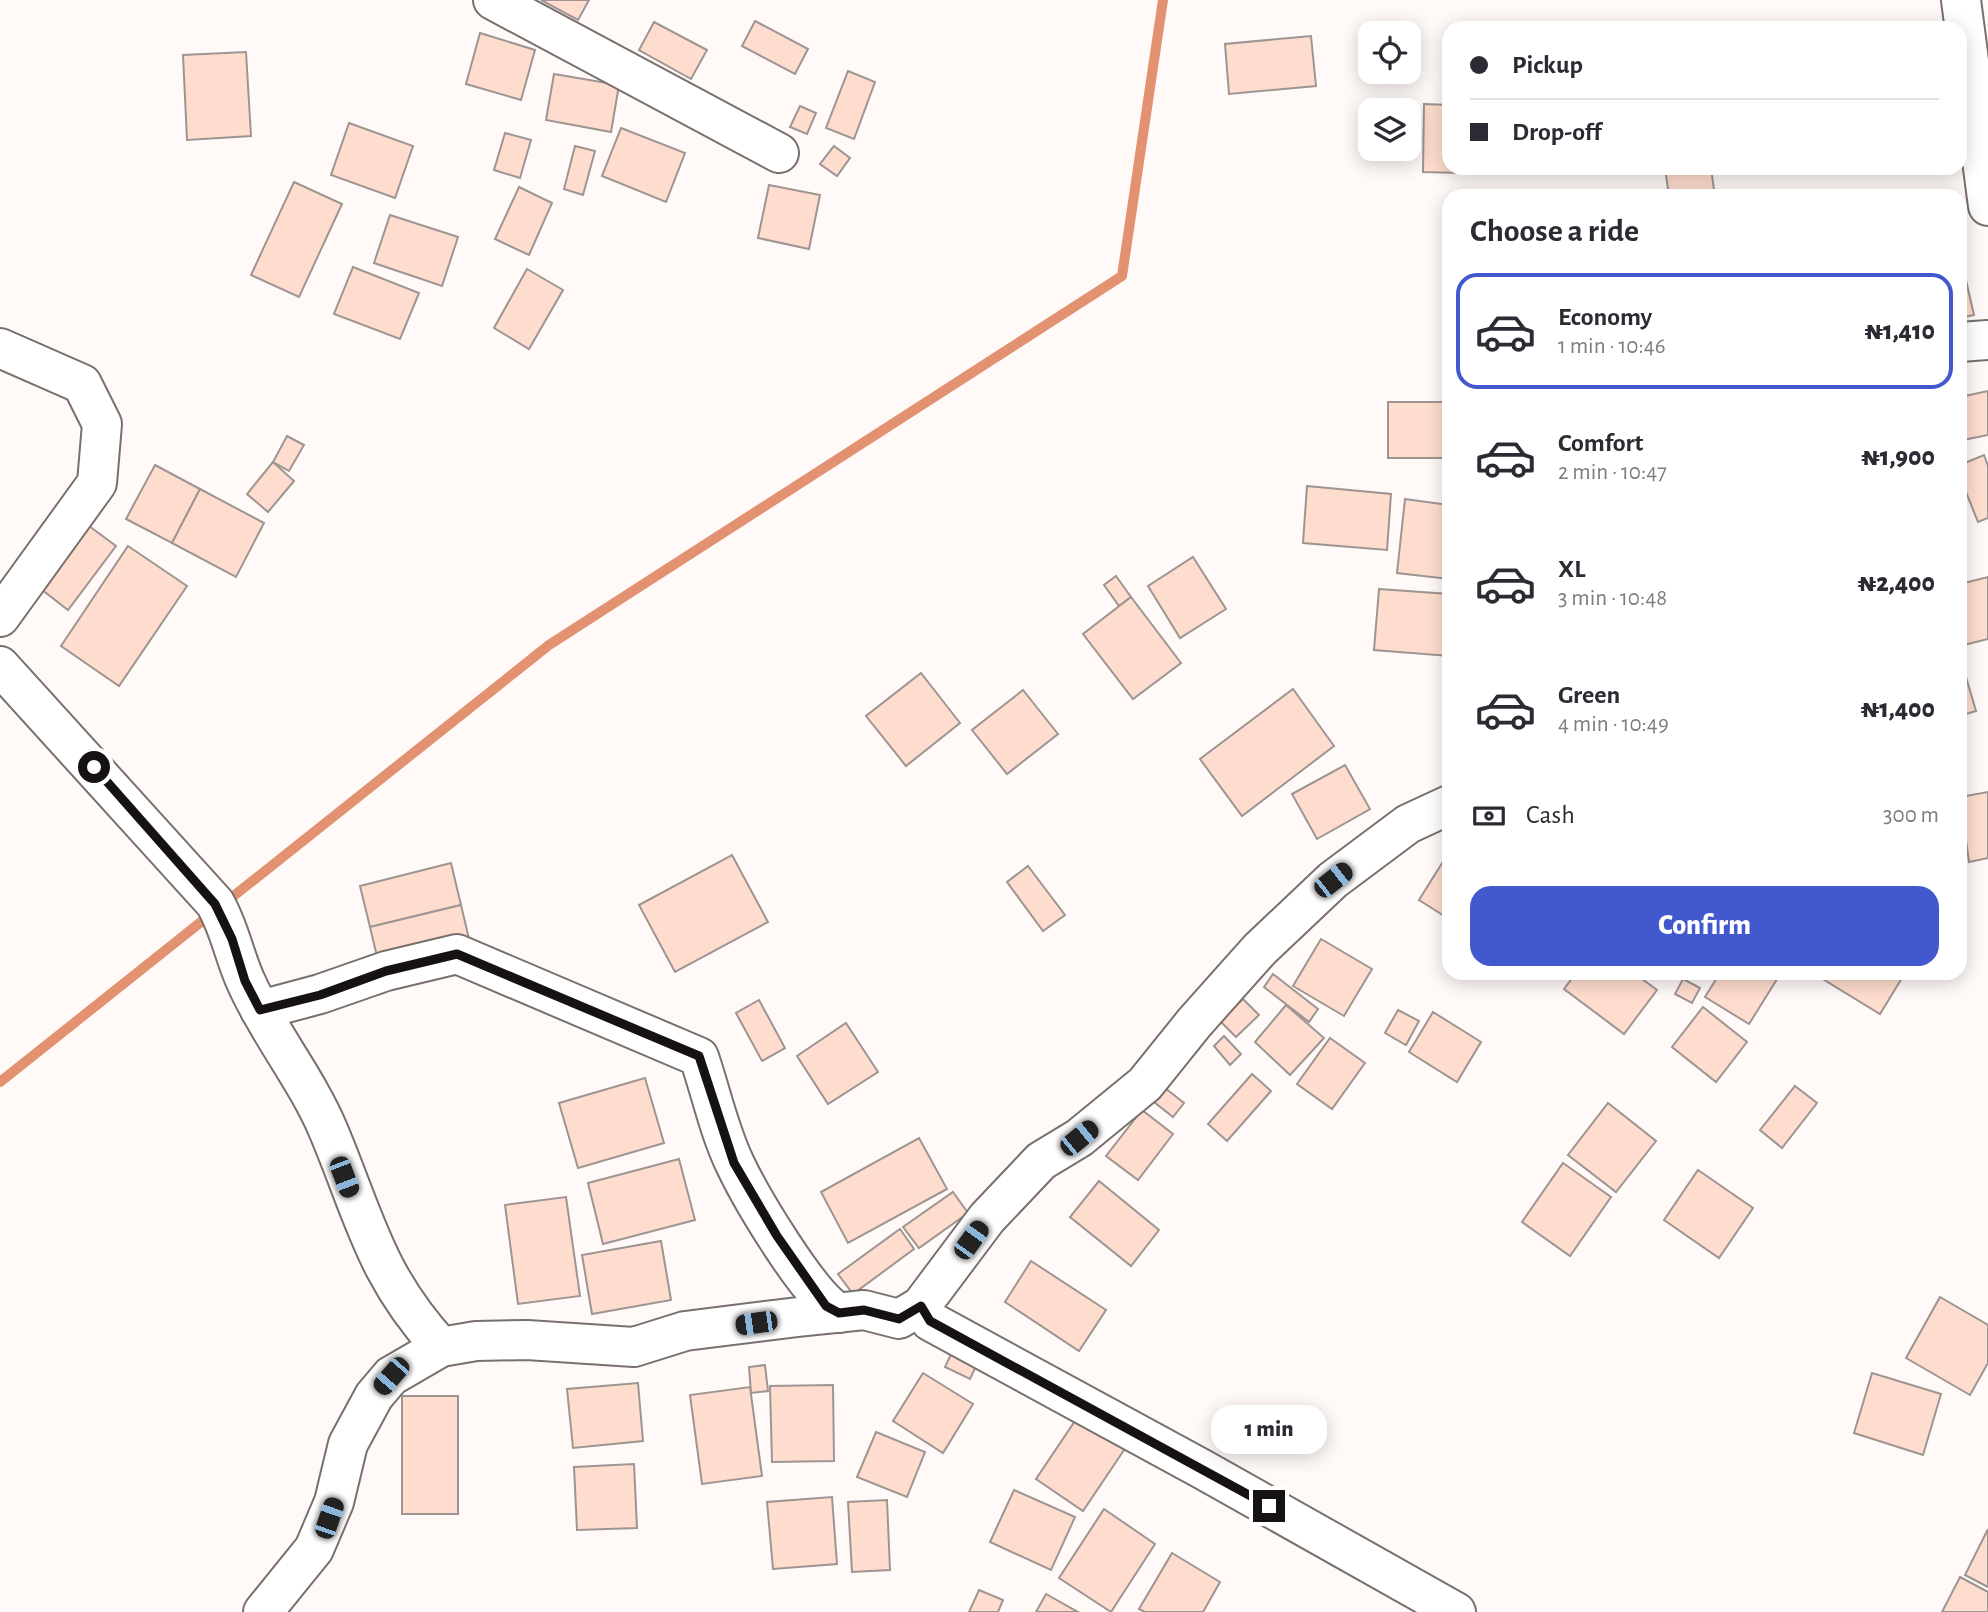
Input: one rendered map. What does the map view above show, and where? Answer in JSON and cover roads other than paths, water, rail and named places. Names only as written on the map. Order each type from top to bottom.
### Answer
[{"type":"street","points":[[493,0],[779,153]]},
{"type":"street","points":[[1961,0],[1964,21]]},
{"type":"street","points":[[1967,46],[1988,206]]},
{"type":"street","points":[[1967,342],[1988,340]]},
{"type":"street","points":[[0,348],[82,384],[102,424],[97,483],[0,617]]},
{"type":"street","points":[[0,666],[215,904],[232,939],[245,981],[328,1130],[363,1226],[385,1272],[411,1313],[442,1347]]},
{"type":"street","points":[[263,1612],[314,1549],[334,1502],[348,1444],[374,1396],[391,1376],[442,1347],[476,1341],[527,1340],[634,1347],[685,1331],[864,1310],[899,1319],[921,1306],[987,1218],[1041,1161],[1079,1138],[1145,1084],[1194,1023],[1252,958],[1324,889],[1408,824],[1442,808]]},
{"type":"street","points":[[260,1010],[320,995],[386,971],[457,954],[699,1056],[734,1163],[777,1236],[826,1306],[839,1313]]},
{"type":"street","points":[[921,1306],[930,1321],[1202,1469],[1456,1612]]},
{"type":"waterway","points":[[0,1082],[549,645],[1122,276],[1163,0]]}]
